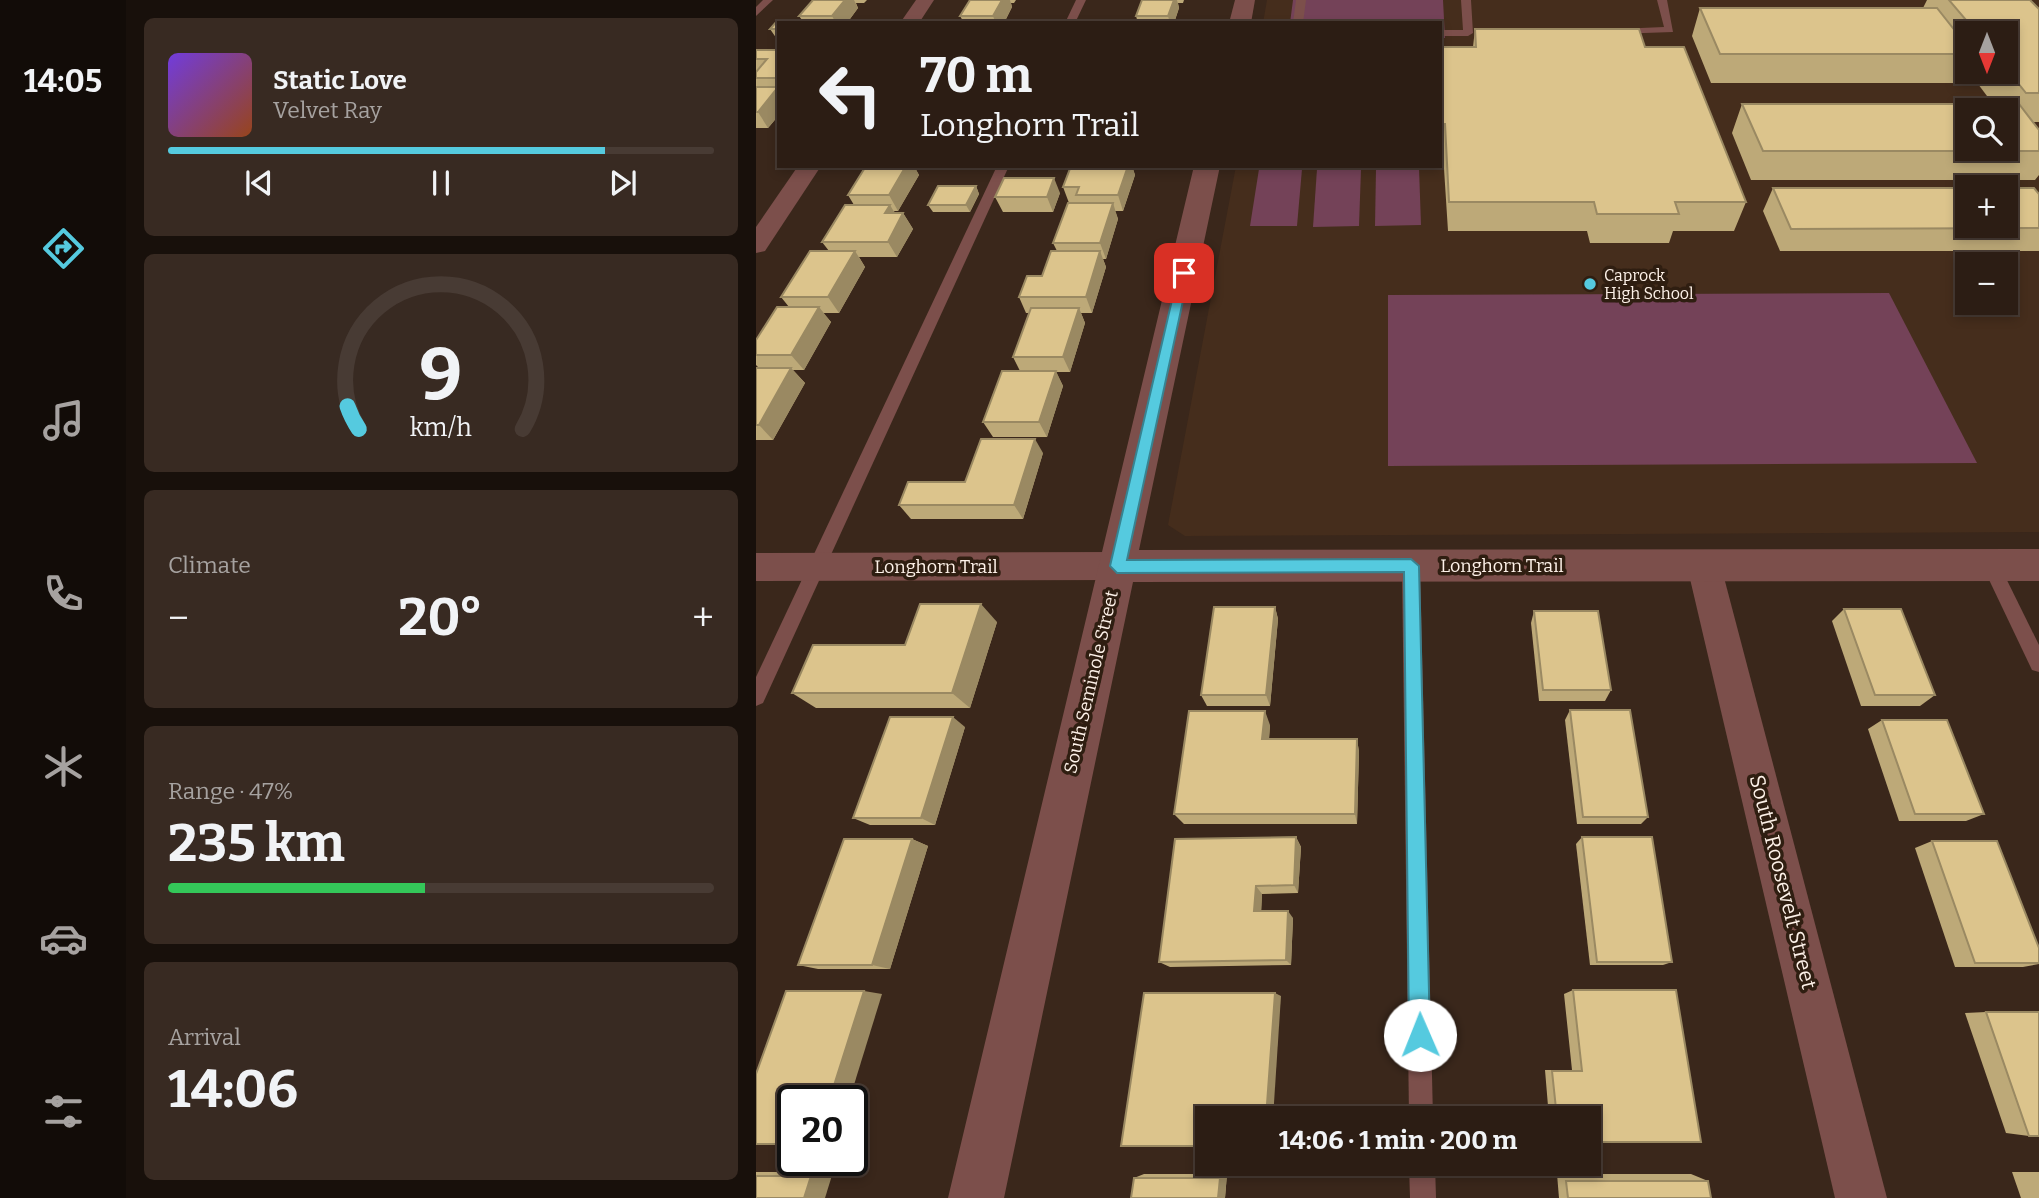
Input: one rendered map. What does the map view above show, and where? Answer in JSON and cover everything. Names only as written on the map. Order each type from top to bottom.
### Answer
[{"type":"street","points":[[910,21],[925,0]]},
{"type":"street","points":[[1240,21],[1245,0]]},
{"type":"street","points":[[756,245],[809,168]]},
{"type":"street","name":"South Seminole Street","points":[[976,1198],[1208,168]]},
{"type":"street","name":"Longhorn Trail","points":[[756,567],[2039,565]]},
{"type":"street","name":"South Roosevelt Street","points":[[1704,566],[1861,1198]]},
{"type":"lane","points":[[756,13],[768,0]]},
{"type":"lane","points":[[1071,21],[1081,0]]},
{"type":"lane","points":[[1298,21],[1301,0]]},
{"type":"lane","points":[[1466,0],[1468,33]]},
{"type":"lane","points":[[1606,32],[1670,30],[1662,0]]},
{"type":"lane","points":[[1442,33],[1482,33]]},
{"type":"lane","points":[[756,697],[1002,168]]},
{"type":"lane","points":[[1992,565],[2039,664]]},
{"type":"lane","points":[[1411,566],[1421,1106]]},
{"type":"lane","points":[[1422,1176],[1423,1198]]},
{"type":"shaded area","name":"Caprock High School","points":[[1267,0],[2039,0],[2039,532],[1185,536],[1168,525],[1236,168],[1442,168],[1442,21],[1263,21]]},
{"type":"shaded area","points":[[1293,0],[1443,0],[1445,38],[1442,38],[1442,21],[1290,21]]},
{"type":"shaded area","points":[[1419,168],[1421,225],[1375,226],[1376,169]]},
{"type":"shaded area","points":[[1259,169],[1302,169],[1297,226],[1250,226]]},
{"type":"shaded area","points":[[1317,169],[1361,169],[1359,226],[1313,227]]},
{"type":"shaded area","points":[[1889,293],[1977,463],[1388,466],[1388,295]]},
{"type":"building","points":[[813,0],[845,0],[832,16],[799,16]]},
{"type":"building","points":[[970,0],[1002,0],[993,16],[960,16]]},
{"type":"building","points":[[1142,0],[1174,0],[1168,16],[1136,16]]},
{"type":"building","points":[[1949,0],[2030,0],[2039,9],[2039,93],[2026,93],[2018,83],[2018,21],[1967,21]]},
{"type":"building","points":[[1700,8],[1937,8],[1955,31],[1955,54],[1720,54]]},
{"type":"building","points":[[778,20],[830,20],[829,21]]},
{"type":"building","points":[[1140,20],[1172,20],[1172,21]]},
{"type":"building","points":[[1475,29],[1639,29],[1645,47],[1684,47],[1746,202],[1675,202],[1679,214],[1597,214],[1594,202],[1449,202],[1445,124],[1442,124],[1442,47],[1476,47]]},
{"type":"building","points":[[756,50],[777,50],[777,78],[756,78],[756,72],[767,59],[756,59]]},
{"type":"building","points":[[756,87],[777,87],[758,112]]},
{"type":"building","points":[[1742,104],[1955,104],[1955,151],[1763,151]]},
{"type":"building","points":[[2018,104],[2039,130],[2039,151],[2018,151]]},
{"type":"building","points":[[865,168],[905,168],[889,195],[848,195]]},
{"type":"building","points":[[1070,168],[1127,168],[1118,195],[1076,195],[1079,187],[1063,187]]},
{"type":"building","points":[[1004,178],[1054,178],[1047,197],[995,197]]},
{"type":"building","points":[[938,186],[976,186],[966,205],[928,205]]},
{"type":"building","points":[[1773,188],[1955,188],[1955,228],[1791,229]]},
{"type":"building","points":[[2018,188],[2034,188],[2039,194],[2039,228],[2018,228]]},
{"type":"building","points":[[1068,203],[1113,203],[1100,243],[1053,243]]},
{"type":"building","points":[[845,205],[890,205],[885,213],[903,213],[888,242],[822,242]]},
{"type":"building","points":[[810,251],[855,251],[828,297],[781,297]]},
{"type":"building","points":[[1051,251],[1100,251],[1086,297],[1019,297],[1027,276],[1042,276]]},
{"type":"building","points":[[777,307],[819,307],[791,355],[756,355],[756,340]]},
{"type":"building","points":[[1031,308],[1079,308],[1063,357],[1013,357]]},
{"type":"building","points":[[756,368],[791,368],[759,425],[756,425]]},
{"type":"building","points":[[1002,371],[1056,371],[1039,422],[983,422]]},
{"type":"building","points":[[981,439],[1035,439],[1014,505],[899,505],[908,482],[965,482]]},
{"type":"building","points":[[920,604],[981,604],[952,693],[792,693],[813,645],[905,645]]},
{"type":"building","points":[[1214,607],[1275,607],[1266,695],[1201,695]]},
{"type":"building","points":[[1844,609],[1901,609],[1935,695],[1875,695]]},
{"type":"building","points":[[1534,611],[1598,611],[1611,690],[1543,690]]},
{"type":"building","points":[[1570,710],[1630,710],[1648,817],[1583,817]]},
{"type":"building","points":[[1189,711],[1265,711],[1262,739],[1357,739],[1355,814],[1174,814]]},
{"type":"building","points":[[890,717],[953,717],[921,818],[853,818]]},
{"type":"building","points":[[1882,720],[1947,720],[1984,814],[1915,814]]},
{"type":"building","points":[[1296,837],[1294,885],[1256,886],[1254,911],[1288,911],[1286,960],[1159,962],[1175,839]]},
{"type":"building","points":[[1582,837],[1652,837],[1672,962],[1597,962]]},
{"type":"building","points":[[844,839],[912,839],[872,965],[798,965]]},
{"type":"building","points":[[1932,841],[1997,841],[2039,948],[2039,963],[1975,963]]},
{"type":"building","points":[[1573,990],[1676,990],[1701,1142],[1601,1142],[1601,1106],[1556,1106],[1552,1071],[1582,1071]]},
{"type":"building","points":[[786,991],[864,991],[834,1085],[777,1085],[777,1144],[756,1144],[756,1074]]},
{"type":"building","points":[[1144,993],[1275,993],[1267,1106],[1195,1106],[1195,1146],[1121,1146]]},
{"type":"building","points":[[1986,1012],[2039,1012],[2039,1136],[2029,1136]]},
{"type":"building","points":[[756,1176],[811,1176],[804,1198],[756,1198]]},
{"type":"building","points":[[1134,1178],[1220,1178],[1218,1198],[1131,1198]]},
{"type":"building","points":[[1566,1181],[1708,1181],[1711,1198],[1568,1198]]},
{"type":"place","name":"Caprock High School","points":[[1590,284]]},
{"type":"route","points":[[1184,273],[1117,566],[1411,566],[1420,1035]]}]
